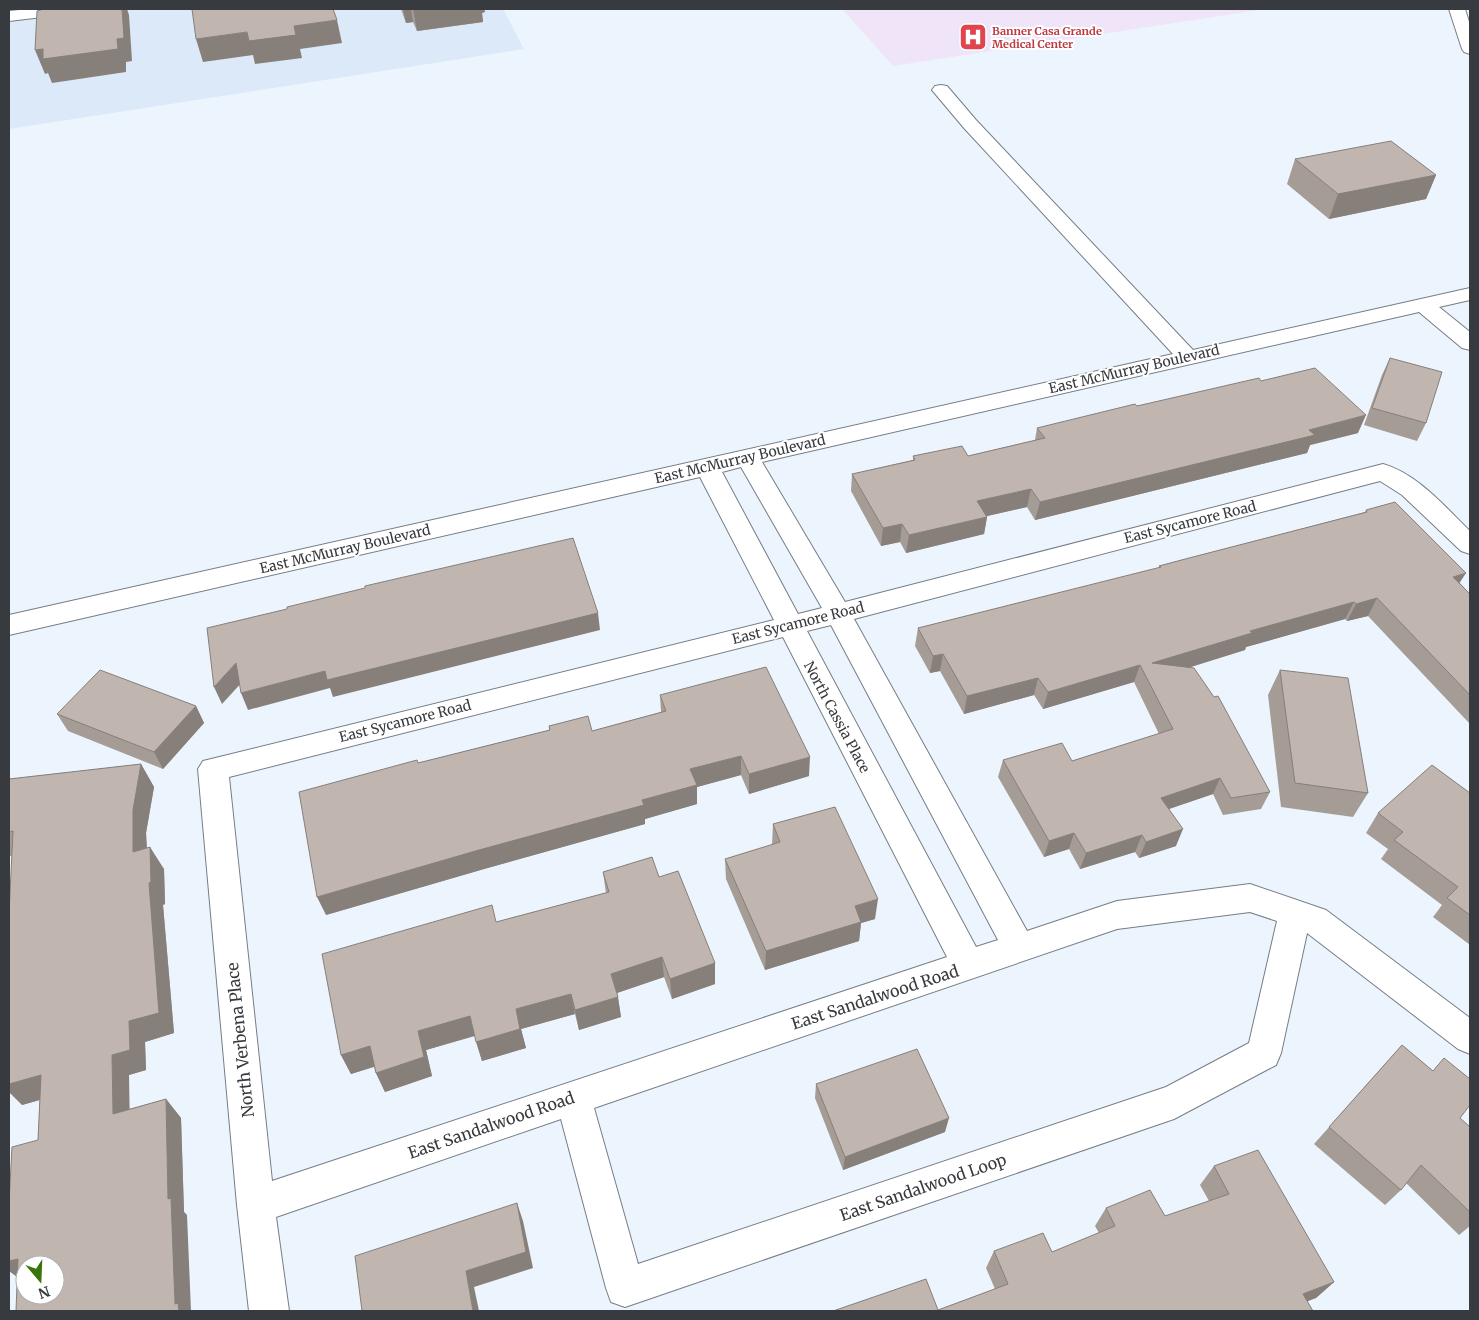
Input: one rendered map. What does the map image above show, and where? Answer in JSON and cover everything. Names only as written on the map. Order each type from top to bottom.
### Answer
[{"type":"street","points":[[9,16],[68,9]]},
{"type":"street","points":[[1457,9],[1470,49]]},
{"type":"street","points":[[941,90],[970,124],[1188,356]]},
{"type":"street","name":"East McMurray Boulevard","points":[[9,625],[748,458],[1188,356],[1470,294]]},
{"type":"street","points":[[1423,305],[1470,343]]},
{"type":"street","points":[[748,458],[838,613],[1019,948]]},
{"type":"street","name":"North Cassia Place","points":[[707,467],[969,966]]},
{"type":"street","name":"East Sycamore Road","points":[[213,769],[789,626],[1383,472],[1411,489],[1470,544]]},
{"type":"street","name":"North Verbena Place","points":[[213,769],[256,1205],[269,1311]]},
{"type":"street","name":"East Sandalwood Road","points":[[256,1205],[1116,915],[1250,898],[1295,913],[1315,920],[1470,1038]]},
{"type":"street","name":"East Sandalwood Loop","points":[[573,1098],[625,1288],[1174,1102],[1264,1054],[1295,913]]},
{"type":"shaded area","points":[[9,9],[503,9],[524,49],[9,129]]},
{"type":"shaded area","name":"Banner Casa Grande Medical Center","points":[[842,9],[1266,9],[893,66]]},
{"type":"building","points":[[41,9],[122,9],[124,38],[117,39],[118,49],[43,59],[43,49],[35,50],[37,11]]},
{"type":"building","points":[[192,9],[333,9],[337,20],[294,26],[296,35],[249,41],[247,32],[196,39]]},
{"type":"building","points":[[1391,141],[1436,175],[1338,194],[1295,159]]},
{"type":"building","points":[[1390,358],[1442,372],[1426,423],[1372,408]]},
{"type":"building","points":[[1315,368],[1366,415],[1309,430],[1315,435],[1040,502],[1031,489],[977,501],[987,517],[909,535],[902,524],[883,528],[852,474],[915,460],[913,456],[962,446],[968,456],[1045,438],[1037,428],[1135,404],[1137,406],[1259,378],[1261,381]]},
{"type":"building","points":[[1395,502],[1466,573],[1453,577],[1470,594],[1470,695],[1377,598],[1356,604],[1354,602],[1250,631],[1252,633],[1152,663],[1194,668],[1214,697],[1218,696],[1270,792],[1231,798],[1220,778],[1161,798],[1183,829],[1146,842],[1142,835],[1086,853],[1074,833],[1049,841],[1003,760],[1062,743],[1072,761],[1173,729],[1140,665],[1048,692],[1038,678],[967,696],[943,654],[933,656],[918,628],[1161,567],[1159,566],[1367,512],[1366,510]]},
{"type":"building","points":[[573,538],[598,613],[327,680],[325,671],[241,693],[236,663],[214,687],[207,628],[287,609],[287,607],[365,588],[365,586]]},
{"type":"building","points":[[766,667],[810,757],[749,774],[741,756],[690,769],[697,785],[642,800],[644,805],[317,897],[299,792],[417,760],[418,763],[550,730],[549,726],[588,716],[592,731],[666,711],[660,695]]},
{"type":"building","points":[[100,670],[196,706],[154,752],[57,714]]},
{"type":"building","points":[[1280,670],[1348,678],[1368,793],[1295,783]]},
{"type":"building","points":[[141,764],[133,810],[133,852],[150,847],[151,882],[149,883],[159,1013],[129,1021],[130,1050],[112,1055],[113,1114],[166,1099],[168,1199],[171,1198],[175,1304],[178,1303],[179,1311],[16,1311],[16,1305],[65,1305],[65,1255],[15,1255],[15,1260],[9,1261],[9,1203],[12,1147],[38,1140],[41,1075],[9,1084],[9,914],[13,831],[9,832],[9,779]]},
{"type":"building","points":[[1432,765],[1470,793],[1470,915],[1447,898],[1458,887],[1394,840],[1403,832],[1378,813]]},
{"type":"building","points":[[835,807],[878,899],[855,906],[861,922],[766,951],[725,859],[780,842],[773,824]]},
{"type":"building","points":[[652,857],[659,877],[678,871],[715,963],[670,979],[662,957],[611,974],[618,997],[575,1010],[571,994],[516,1009],[520,1029],[476,1042],[470,1016],[418,1031],[424,1057],[376,1073],[370,1046],[341,1055],[322,954],[492,905],[496,922],[609,892],[603,872]]},
{"type":"building","points":[[1402,1045],[1433,1071],[1444,1058],[1470,1079],[1470,1105],[1460,1118],[1470,1127],[1470,1212],[1421,1165],[1401,1190],[1329,1127]]},
{"type":"building","points":[[917,1049],[949,1118],[845,1157],[816,1084]]},
{"type":"building","points":[[1258,1150],[1334,1282],[1303,1294],[1313,1311],[833,1311],[926,1279],[938,1310],[1008,1284],[994,1251],[1043,1233],[1052,1252],[1115,1226],[1106,1208],[1150,1190],[1165,1216],[1229,1194],[1214,1166]]},
{"type":"building","points":[[517,1203],[526,1252],[466,1271],[473,1311],[362,1311],[355,1256]]},
{"type":"place","name":"Banner Casa Grande Medical Center","points":[[973,37]]}]
